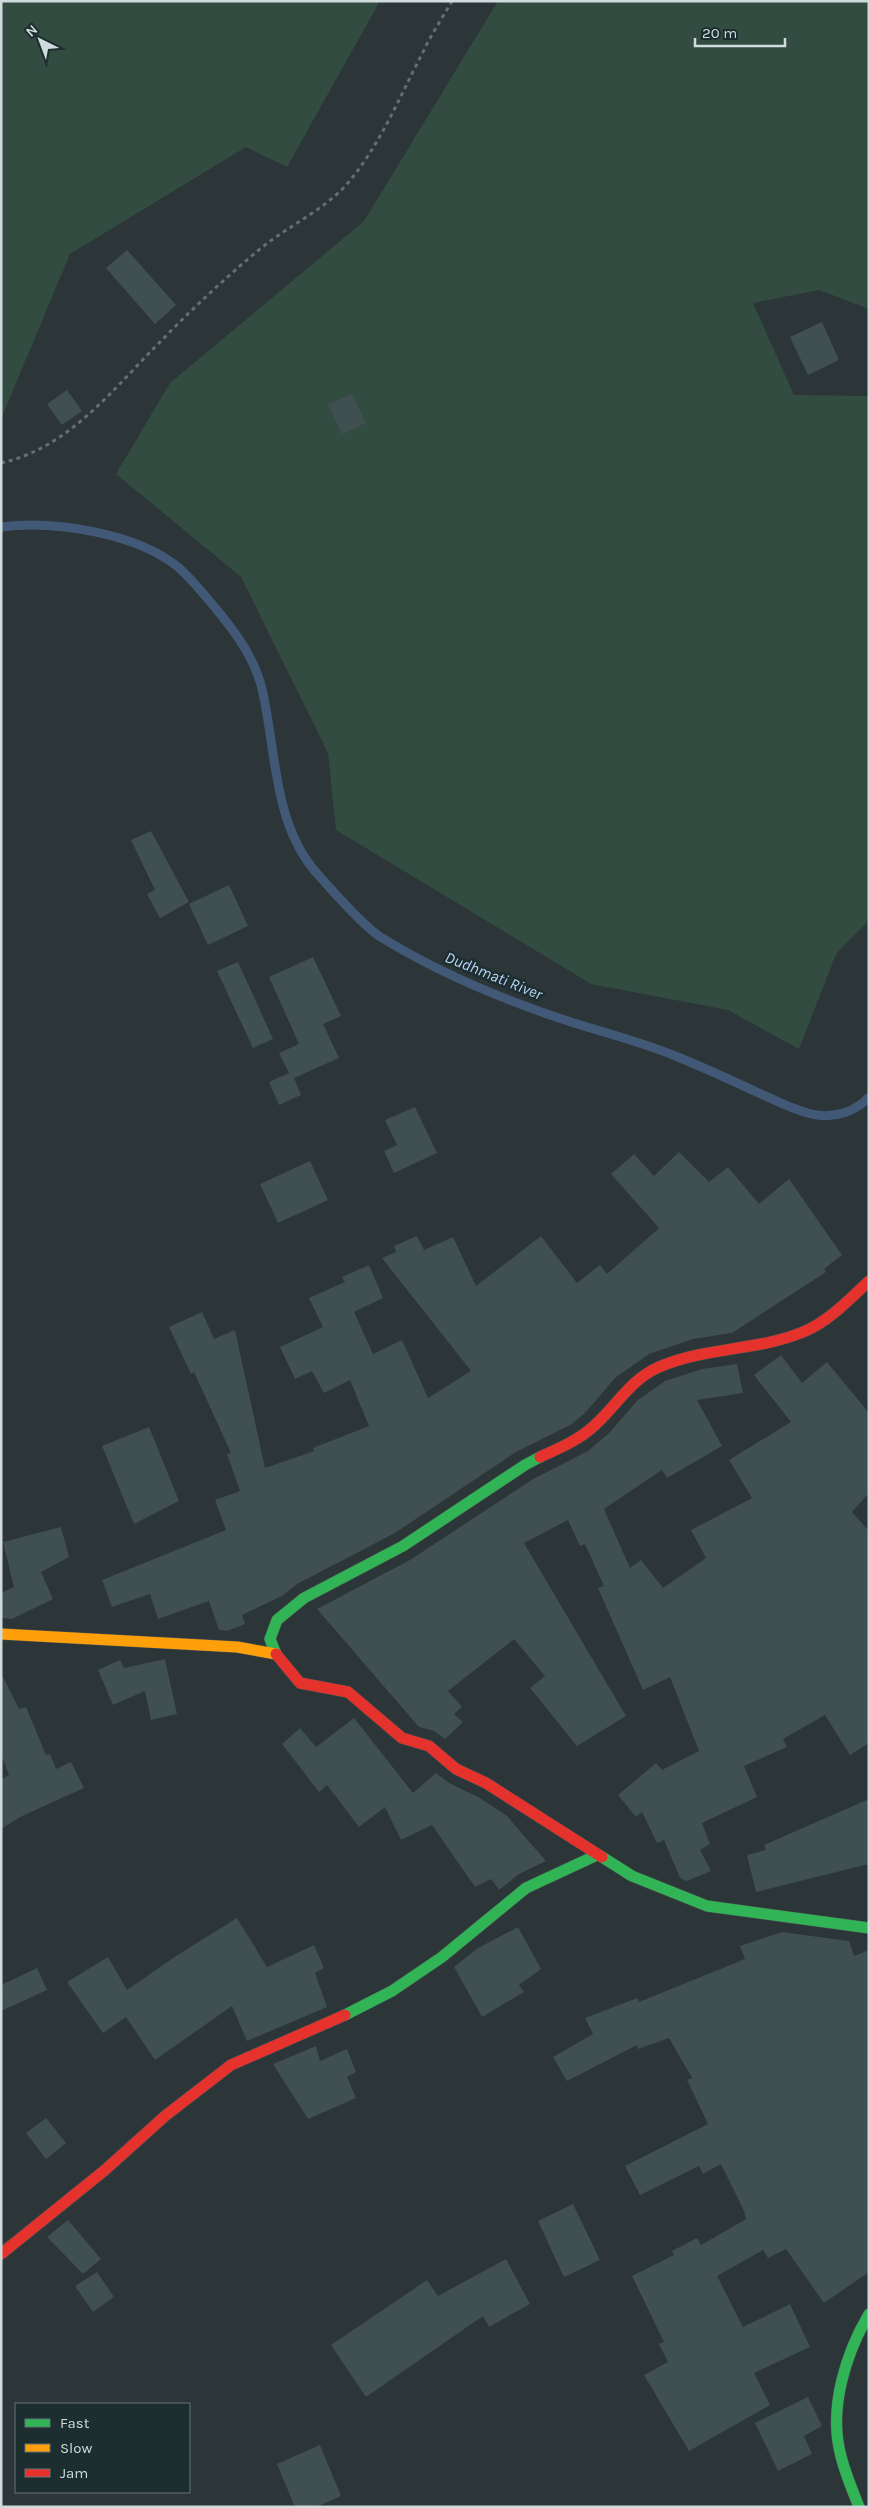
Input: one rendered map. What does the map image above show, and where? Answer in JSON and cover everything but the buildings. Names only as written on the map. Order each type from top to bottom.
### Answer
[{"type":"street","points":[[869,1281],[840,1308],[804,1332],[748,1346],[698,1354],[658,1367],[627,1388],[597,1423],[581,1437],[525,1465],[403,1546],[304,1598],[277,1620],[270,1640],[276,1654],[300,1683],[348,1692],[402,1738],[429,1746],[456,1769],[486,1783],[632,1876],[707,1906],[869,1928]]},
{"type":"street","points":[[1,1634],[237,1647],[276,1654]]},
{"type":"street","points":[[1,2254],[105,2170],[165,2116],[231,2065],[328,2024],[392,1991],[442,1957],[526,1888],[597,1855]]},
{"type":"street","points":[[859,2507],[838,2444],[840,2387],[861,2325],[869,2314]]},
{"type":"path","points":[[1,463],[20,459],[44,448],[84,419],[196,306],[261,249],[328,200],[351,180],[386,128],[424,48],[452,1]]},
{"type":"green space","points":[[1,1],[380,1],[287,167],[246,147],[70,254],[1,419]]},
{"type":"green space","points":[[498,1],[869,1],[869,309],[819,290],[753,303],[794,395],[869,396],[869,920],[836,954],[799,1049],[728,1010],[591,984],[336,830],[328,753],[241,577],[116,474],[170,383],[364,221]]},
{"type":"waterway","name":"Dudhmati River","points":[[1,527],[22,525],[69,528],[118,538],[140,545],[161,555],[178,567],[193,582],[231,628],[255,667],[267,712],[283,807],[301,851],[314,870],[336,895],[379,936],[426,963],[474,986],[549,1015],[661,1050],[803,1112],[824,1116],[838,1114],[852,1110],[869,1097]]},
{"type":"traffic: fast","points":[[276,1654],[270,1639],[277,1620],[304,1598],[403,1546],[540,1457]]},
{"type":"traffic: fast","points":[[345,2015],[392,1991],[442,1957],[526,1888],[597,1855]]},
{"type":"traffic: fast","points":[[602,1857],[632,1876],[707,1906],[869,1928]]},
{"type":"traffic: fast","points":[[859,2507],[842,2459],[837,2435],[837,2417],[838,2399],[847,2363],[869,2314]]},
{"type":"traffic: slow","points":[[1,1634],[237,1647],[276,1654]]},
{"type":"traffic: jam","points":[[540,1457],[569,1443],[589,1430],[632,1385],[649,1372],[694,1356],[768,1343],[803,1332],[830,1316],[869,1281]]},
{"type":"traffic: jam","points":[[276,1654],[300,1683],[348,1692],[402,1738],[429,1746],[456,1769],[486,1783],[602,1857]]},
{"type":"traffic: jam","points":[[1,2254],[105,2170],[165,2116],[231,2065],[345,2015]]}]
